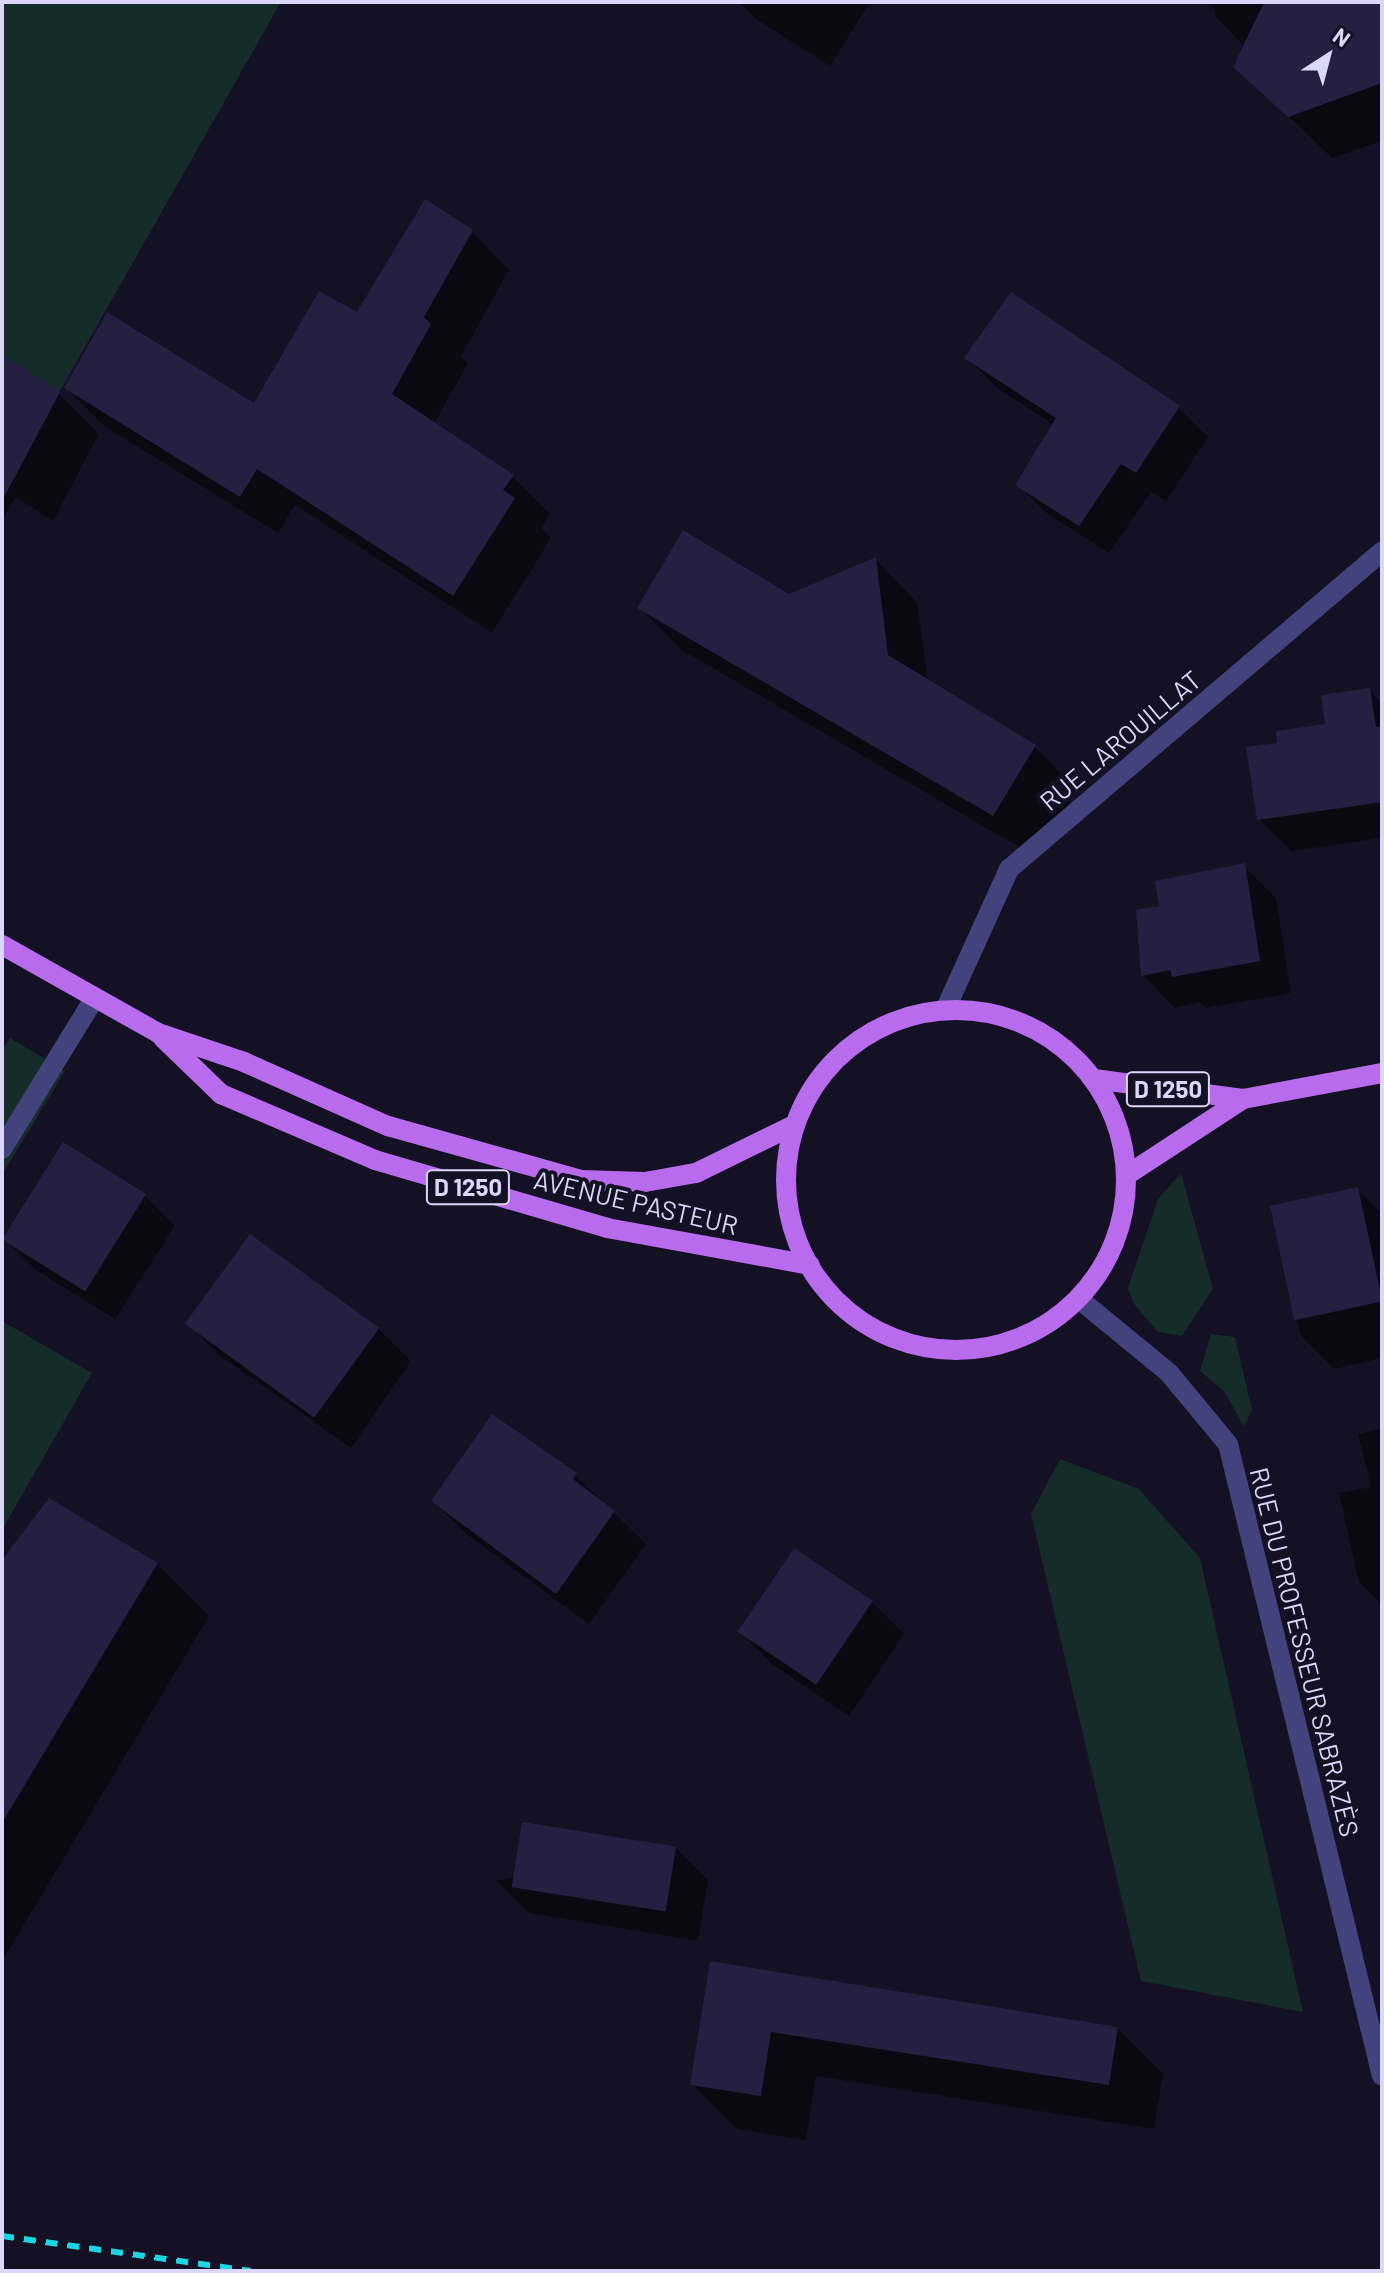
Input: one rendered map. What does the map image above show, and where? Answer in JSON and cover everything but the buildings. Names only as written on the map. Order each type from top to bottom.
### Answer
[{"type":"main road","name":"AVENUE PASTEUR","points":[[2,945],[158,1033],[244,1062],[388,1126],[581,1180],[645,1182],[696,1173],[792,1126]]},
{"type":"main road","points":[[946,1008],[1002,1015],[1053,1039],[1094,1079],[1119,1125],[1127,1175],[1122,1220],[1106,1262],[1079,1299],[1033,1333],[979,1350],[921,1348],[869,1327],[825,1290],[795,1241],[785,1184],[792,1126],[812,1085],[842,1051],[890,1021],[946,1008]]},
{"type":"main road","name":"AVENUE PASTEUR","points":[[158,1033],[221,1094],[375,1160],[607,1228],[810,1265]]},
{"type":"main road","name":"D 1250","points":[[1094,1079],[1243,1099],[1382,1073]]},
{"type":"main road","name":"D 1250","points":[[1127,1175],[1243,1099]]},
{"type":"street","name":"RUE LAROUILLAT","points":[[946,1008],[1009,869],[1382,551]]},
{"type":"street","points":[[2,1149],[94,999]]},
{"type":"street","name":"RUE DU PROFESSEUR SABRAZÈS","points":[[1079,1299],[1169,1373],[1228,1444],[1382,2076]]},
{"type":"green space","points":[[2,2],[281,2],[2,493]]},
{"type":"green space","points":[[10,1038],[65,1071],[2,1175],[2,1050]]},
{"type":"green space","points":[[1181,1173],[1213,1289],[1182,1336],[1158,1332],[1134,1304],[1128,1288],[1158,1199]]},
{"type":"green space","points":[[2,1321],[92,1373],[2,1530]]},
{"type":"green space","points":[[1211,1334],[1235,1337],[1252,1410],[1244,1427],[1225,1392],[1200,1371]]},
{"type":"green space","points":[[1060,1459],[1139,1489],[1200,1558],[1303,2012],[1141,1981],[1031,1514]]},
{"type":"railway","points":[[2,2236],[251,2271]]}]
